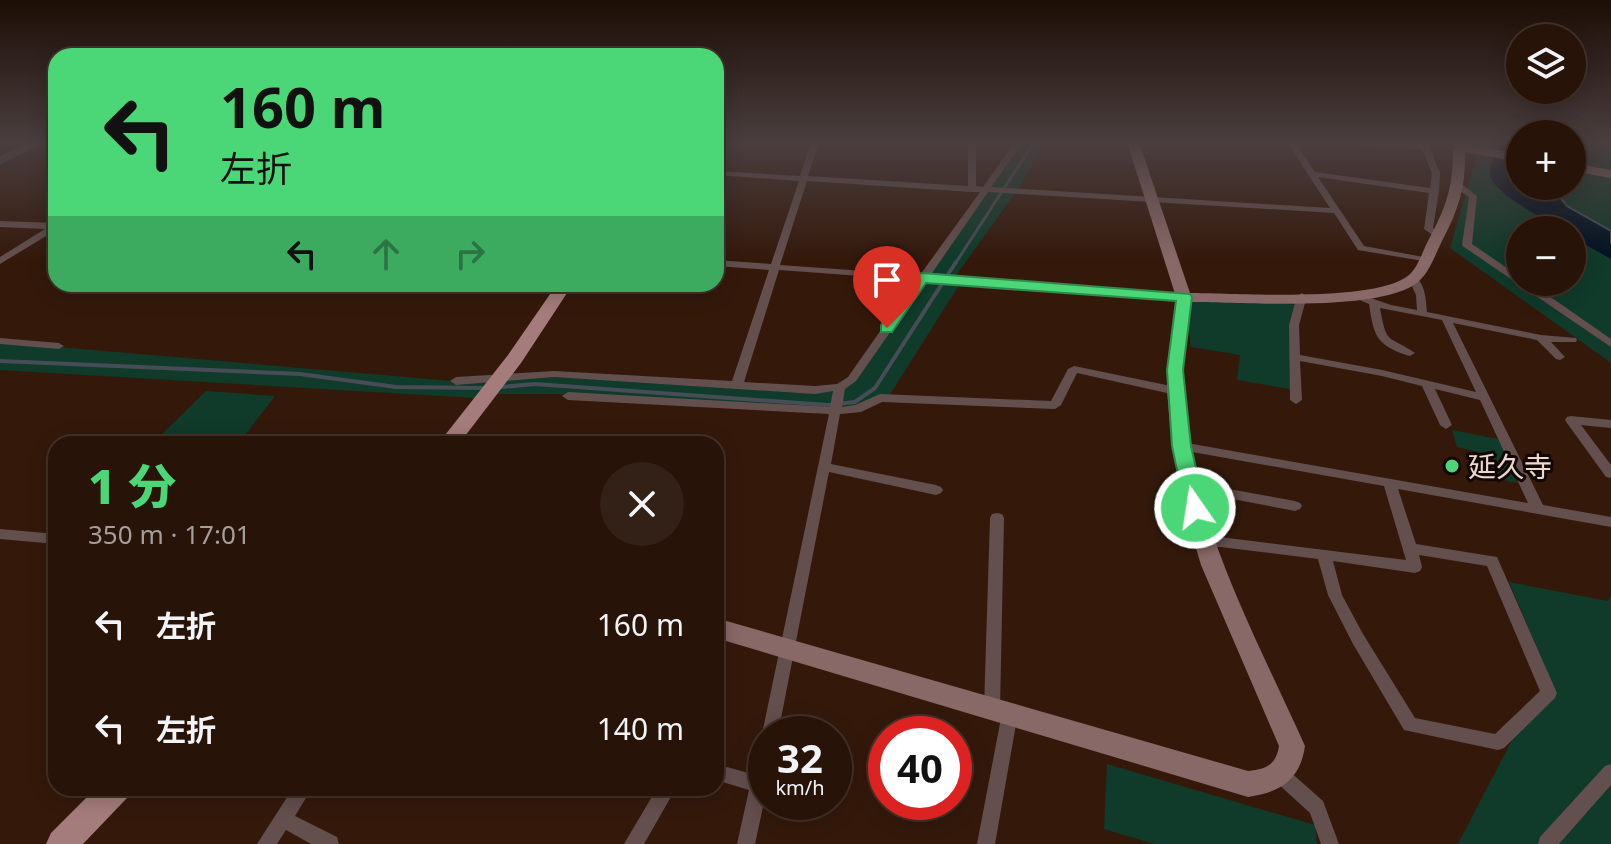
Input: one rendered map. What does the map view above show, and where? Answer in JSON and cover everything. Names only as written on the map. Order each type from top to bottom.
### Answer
[{"type":"main road","points":[[454,436],[495,385],[559,292]]},
{"type":"main road","points":[[62,844],[109,796]]},
{"type":"street","points":[[737,385],[802,181]]},
{"type":"street","points":[[843,181],[1337,211]]},
{"type":"street","points":[[972,181],[972,189]]},
{"type":"street","points":[[456,381],[495,385],[554,374],[815,390],[840,387],[852,379],[990,181]]},
{"type":"street","points":[[724,630],[1248,784],[1269,782],[1282,776],[1290,762],[1292,746],[1204,540],[1190,487],[1181,446],[1175,370],[1184,297],[1146,181]]},
{"type":"street","points":[[1317,181],[1361,248],[1426,260]]},
{"type":"street","points":[[1365,181],[1435,191]]},
{"type":"street","points":[[1436,181],[1428,229],[1438,236]]},
{"type":"street","points":[[724,264],[1184,297],[1383,293],[1413,278],[1426,260],[1460,181]]},
{"type":"street","points":[[1460,187],[1473,196],[1467,245],[1506,271]]},
{"type":"street","points":[[0,224],[48,227]]},
{"type":"street","points":[[0,261],[48,231]]},
{"type":"street","points":[[1413,278],[1421,295],[1422,313]]},
{"type":"street","points":[[1353,295],[1374,303],[1541,338],[1572,340]]},
{"type":"street","points":[[1296,400],[1294,325],[1302,296]]},
{"type":"street","points":[[1542,296],[1611,344]]},
{"type":"street","points":[[1374,303],[1380,339],[1386,345],[1410,353]]},
{"type":"street","points":[[1446,318],[1538,509]]},
{"type":"street","points":[[1541,338],[1560,357]]},
{"type":"street","points":[[0,341],[59,346]]},
{"type":"street","points":[[1294,357],[1486,398]]},
{"type":"street","points":[[568,396],[837,411],[857,409],[880,398],[1055,405],[1074,369],[1176,391]]},
{"type":"street","points":[[1427,384],[1446,425]]},
{"type":"street","points":[[774,716],[840,387]]},
{"type":"street","points":[[1611,424],[1571,420],[1611,474]]},
{"type":"street","points":[[1181,446],[1611,522]]},
{"type":"street","points":[[826,467],[936,490]]},
{"type":"street","points":[[1204,540],[1415,567],[1389,483]]},
{"type":"street","points":[[1190,487],[1295,506]]},
{"type":"street","points":[[986,844],[1001,710],[997,518]]},
{"type":"street","points":[[0,534],[48,538]]},
{"type":"street","points":[[1324,554],[1335,595],[1410,725],[1498,742],[1549,693],[1492,561],[1411,548]]},
{"type":"street","points":[[1547,844],[1611,772]]},
{"type":"street","points":[[724,774],[748,782]]},
{"type":"street","points":[[1282,776],[1317,807],[1328,841]]},
{"type":"street","points":[[266,844],[298,796]]},
{"type":"street","points":[[633,844],[662,796]]},
{"type":"street","points":[[283,819],[330,844]]},
{"type":"street","points":[[746,844],[751,820]]},
{"type":"green space","points":[[991,181],[1023,181],[957,274],[958,287],[889,396],[857,409],[557,394],[501,394],[475,398],[0,370],[0,342],[452,381],[552,377],[836,388],[852,379]]},
{"type":"green space","points":[[1469,181],[1506,181],[1506,200],[1586,200],[1586,181],[1611,181],[1611,363],[1517,296],[1586,296],[1586,216],[1506,216],[1506,288],[1450,248]]},
{"type":"green space","points":[[1184,297],[1300,305],[1295,390],[1237,380],[1240,355],[1191,347]]},
{"type":"green space","points":[[206,391],[275,396],[244,436],[160,436]]},
{"type":"green space","points":[[1452,430],[1503,440],[1517,483],[1489,477],[1482,453],[1457,447]]},
{"type":"green space","points":[[1509,582],[1608,601],[1611,596],[1611,844],[1458,844],[1512,740],[1557,694]]},
{"type":"green space","points":[[1107,764],[1315,825],[1317,844],[1154,844],[1104,829]]},
{"type":"water","points":[[1537,200],[1562,200],[1585,216],[1552,216]]},
{"type":"water","points":[[1586,217],[1611,231],[1611,255],[1586,241]]},
{"type":"waterway","points":[[955,264],[1008,181]]},
{"type":"waterway","points":[[1502,181],[1506,186]]},
{"type":"waterway","points":[[1527,200],[1611,253]]},
{"type":"waterway","points":[[501,387],[535,384],[828,405],[855,402],[875,388],[956,262]]},
{"type":"waterway","points":[[0,361],[300,374],[396,387],[484,388]]},
{"type":"place","name":"延久寺","points":[[1452,466]]},
{"type":"route","points":[[887,328],[922,278],[1184,297],[1175,370],[1181,446],[1195,508]]}]
